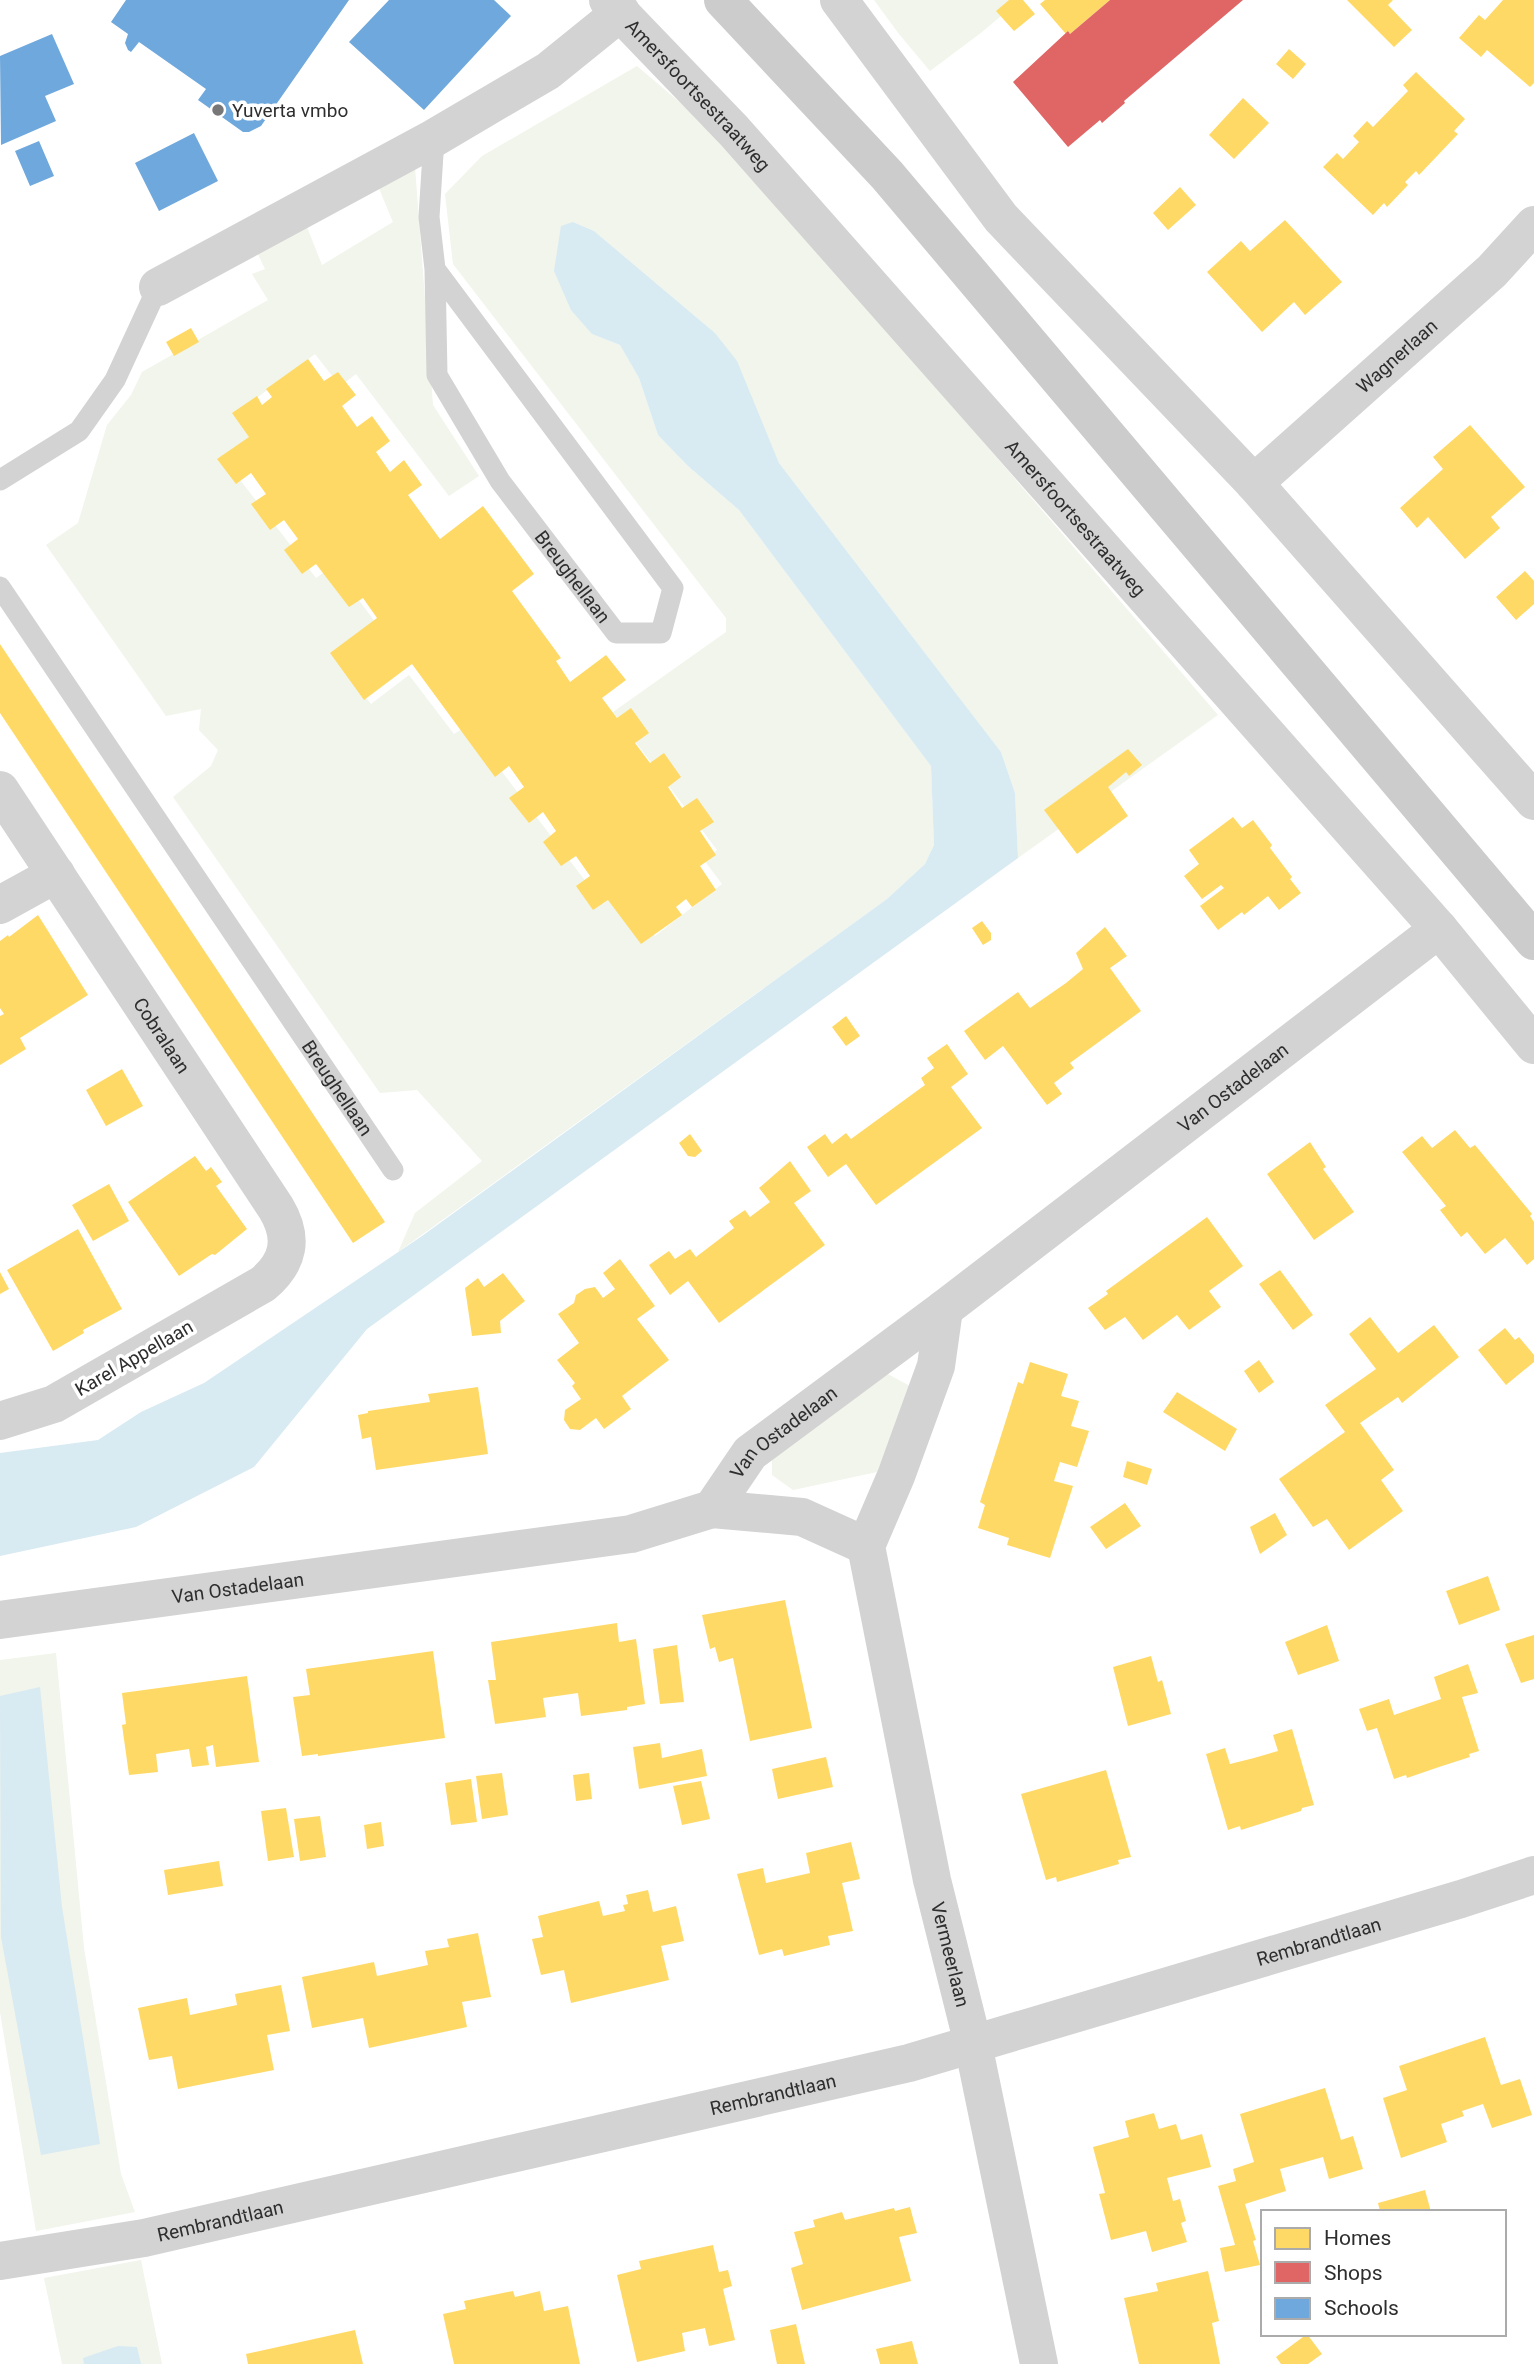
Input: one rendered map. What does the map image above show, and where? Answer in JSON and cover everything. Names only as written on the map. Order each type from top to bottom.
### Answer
[{"type":"main road","points":[[723,0],[887,175],[1534,941]]},
{"type":"street","points":[[839,0],[1001,218],[1254,483],[1534,802]]},
{"type":"street","points":[[158,288],[433,138],[548,71],[615,6]]},
{"type":"street","name":"Amersfoortsestraatweg","points":[[615,6],[734,131],[1439,929],[1534,1045]]},
{"type":"street","name":"Wagnerlaan","points":[[1254,483],[1492,271],[1534,225]]},
{"type":"street","name":"Cobralaan","points":[[0,790],[284,1221],[287,1235],[282,1263],[274,1275],[262,1284]]},
{"type":"street","points":[[0,905],[56,874]]},
{"type":"street","name":"Van Ostadelaan","points":[[0,1620],[631,1534],[712,1509],[750,1453],[1439,929]]},
{"type":"street","name":"Karel Appellaan","points":[[0,1421],[54,1404],[262,1284]]},
{"type":"street","points":[[712,1509],[802,1517],[866,1546],[896,1476],[936,1366],[944,1308]]},
{"type":"street","name":"Vermeerlaan","points":[[866,1546],[932,1880],[973,2044],[1039,2364]]},
{"type":"street","name":"Rembrandtlaan","points":[[0,2261],[145,2238],[909,2063],[1534,1875]]},
{"type":"lane","name":"Breughellaan","points":[[433,138],[429,217],[435,269],[437,375],[499,481],[616,633],[661,633],[673,588],[435,269]]},
{"type":"lane","points":[[0,480],[79,431],[115,380],[158,288]]},
{"type":"lane","name":"Breughellaan","points":[[0,587],[393,1170]]},
{"type":"shaded area","points":[[874,0],[1020,0],[930,71]]},
{"type":"shaded area","points":[[637,66],[724,140],[1218,715],[1018,858],[1015,793],[1001,752],[779,463],[736,361],[715,333],[594,231],[573,222],[592,334],[620,345],[639,378],[658,435],[688,466],[739,510],[931,766],[934,845],[925,864],[887,899],[398,1252],[415,1213],[482,1161],[417,1090],[380,1093],[173,797],[211,766],[218,750],[199,730],[201,709],[166,716],[46,545],[78,523],[107,425],[131,395],[142,372],[268,300],[252,274],[265,269],[255,248],[307,227],[322,265],[393,222],[378,186],[415,167],[433,405],[479,476],[449,496],[356,374],[340,386],[315,354],[238,412],[254,434],[223,458],[316,578],[333,566],[376,623],[334,655],[371,704],[409,675],[454,734],[467,726],[603,904],[621,891],[655,936],[722,884],[704,860],[717,850],[613,712],[726,632],[726,618],[453,264],[445,194],[482,156]]},
{"type":"shaded area","points":[[573,222],[594,231],[715,333],[737,361],[779,463],[1001,752],[1015,793],[1018,858],[367,1329],[254,1467],[136,1527],[0,1556],[0,1453],[98,1440],[141,1412],[204,1383],[422,1236],[887,899],[925,864],[934,845],[931,766],[739,510],[688,466],[658,435],[639,378],[620,345],[592,334],[571,310],[554,271],[561,226]]},
{"type":"shaded area","points":[[884,1372],[910,1386],[877,1472],[793,1490],[772,1475],[772,1456]]},
{"type":"shaded area","points":[[56,1653],[84,1948],[121,2174],[135,2212],[36,2231],[0,2012],[0,1660]]},
{"type":"shaded area","points":[[40,1687],[62,1907],[100,2144],[41,2155],[1,1937],[0,1696]]},
{"type":"shaded area","points":[[141,2260],[162,2364],[62,2364],[44,2278]]},
{"type":"shaded area","points":[[118,2346],[137,2347],[141,2364],[84,2364],[83,2358]]},
{"type":"building: Homes","points":[[1009,0],[1023,0],[1035,14],[1014,31],[996,11]]},
{"type":"building: Homes","points":[[1045,0],[1110,0],[1070,34],[1068,31],[1066,34],[1040,4]]},
{"type":"building: Homes","points":[[1347,0],[1393,0],[1388,5],[1412,30],[1394,47]]},
{"type":"building: Homes","points":[[1503,0],[1534,0],[1534,83],[1530,87],[1487,50],[1481,57],[1459,38],[1479,15],[1485,20]]},
{"type":"building: Homes","points":[[1289,49],[1306,64],[1293,79],[1276,64]]},
{"type":"building: Homes","points":[[1416,72],[1465,119],[1454,131],[1458,134],[1419,175],[1416,171],[1405,182],[1408,185],[1387,207],[1384,203],[1373,215],[1323,167],[1337,153],[1343,159],[1359,142],[1353,136],[1367,121],[1373,127],[1408,91],[1403,85]]},
{"type":"building: Homes","points":[[1243,98],[1269,123],[1234,159],[1209,135]]},
{"type":"building: Homes","points":[[1180,187],[1196,205],[1168,230],[1153,213]]},
{"type":"building: Homes","points":[[1285,220],[1342,282],[1305,315],[1294,302],[1262,332],[1207,272],[1241,241],[1250,251]]},
{"type":"building: Homes","points":[[191,328],[199,342],[174,356],[166,342]]},
{"type":"building: Homes","points":[[308,359],[324,381],[338,372],[356,395],[342,406],[357,427],[372,416],[390,441],[376,452],[390,472],[404,460],[422,485],[408,495],[440,539],[483,506],[534,574],[512,591],[561,658],[556,661],[570,682],[606,655],[626,680],[602,698],[617,718],[631,708],[649,733],[635,743],[650,763],[664,753],[681,777],[668,787],[682,808],[697,798],[714,822],[700,831],[716,855],[700,866],[716,890],[692,907],[686,899],[676,907],[682,915],[641,944],[608,900],[593,910],[576,886],[590,876],[576,856],[561,866],[543,842],[556,831],[543,812],[529,823],[509,798],[524,787],[509,766],[495,777],[412,664],[364,700],[330,653],[377,618],[363,598],[349,607],[316,564],[302,574],[284,550],[298,539],[284,520],[270,530],[251,504],[266,494],[251,473],[236,484],[217,459],[249,437],[232,413],[257,396],[262,405],[272,397],[266,389]]},
{"type":"building: Homes","points":[[1470,425],[1525,487],[1491,517],[1500,528],[1465,559],[1428,517],[1417,528],[1400,508],[1443,469],[1433,457]]},
{"type":"building: Homes","points":[[1525,571],[1534,581],[1534,604],[1516,620],[1496,597]]},
{"type":"building: Homes","points":[[0,644],[385,1222],[353,1243],[0,713]]},
{"type":"building: Homes","points":[[1128,749],[1142,765],[1129,776],[1126,772],[1108,787],[1128,816],[1077,854],[1044,810]]},
{"type":"building: Homes","points":[[1233,817],[1242,828],[1253,820],[1272,845],[1270,848],[1301,893],[1279,910],[1268,896],[1244,915],[1242,912],[1218,930],[1200,906],[1224,888],[1221,885],[1202,899],[1184,876],[1199,864],[1189,850]]},
{"type":"building: Homes","points":[[38,915],[88,995],[20,1038],[26,1049],[0,1065],[0,1016],[4,1014],[0,1008],[0,941]]},
{"type":"building: Homes","points":[[982,921],[991,933],[991,940],[983,945],[972,928]]},
{"type":"building: Homes","points":[[1105,927],[1127,956],[1110,968],[1141,1011],[1070,1063],[1074,1068],[1054,1083],[1062,1094],[1047,1105],[1003,1046],[985,1060],[964,1031],[1018,992],[1030,1008],[1066,983],[1083,969],[1076,953]]},
{"type":"building: Homes","points":[[846,1016],[860,1036],[846,1046],[832,1027]]},
{"type":"building: Homes","points":[[947,1044],[968,1074],[951,1087],[982,1128],[876,1205],[846,1164],[828,1177],[807,1147],[825,1134],[832,1144],[846,1133],[851,1139],[925,1085],[921,1078],[934,1068],[927,1058]]},
{"type":"building: Homes","points":[[122,1069],[143,1106],[106,1126],[86,1090]]},
{"type":"building: Homes","points":[[1455,1130],[1470,1148],[1475,1145],[1532,1214],[1534,1259],[1527,1265],[1505,1238],[1485,1254],[1467,1232],[1461,1237],[1440,1210],[1446,1206],[1402,1152],[1422,1136],[1432,1148]]},
{"type":"building: Homes","points":[[690,1134],[702,1151],[695,1157],[688,1156],[679,1143]]},
{"type":"building: Homes","points":[[1310,1142],[1326,1167],[1323,1169],[1354,1212],[1314,1240],[1267,1174]]},
{"type":"building: Homes","points":[[195,1156],[206,1171],[211,1167],[222,1182],[216,1186],[247,1229],[215,1255],[212,1254],[179,1276],[128,1202]]},
{"type":"building: Homes","points":[[790,1161],[811,1191],[794,1203],[825,1245],[719,1323],[688,1281],[670,1295],[649,1265],[669,1251],[675,1259],[690,1249],[696,1257],[734,1228],[729,1221],[745,1210],[750,1217],[770,1202],[759,1188]]},
{"type":"building: Homes","points":[[109,1184],[129,1221],[93,1241],[72,1205]]},
{"type":"building: Homes","points":[[1207,1217],[1243,1266],[1209,1291],[1221,1307],[1189,1330],[1177,1315],[1143,1340],[1125,1317],[1105,1330],[1088,1308],[1108,1294],[1106,1291]]},
{"type":"building: Homes","points":[[78,1229],[122,1309],[83,1330],[84,1333],[53,1351],[7,1270]]},
{"type":"building: Homes","points":[[620,1259],[655,1306],[637,1319],[669,1360],[622,1396],[631,1409],[604,1429],[596,1418],[580,1430],[570,1429],[564,1420],[565,1410],[581,1399],[572,1386],[575,1383],[557,1360],[579,1343],[558,1314],[574,1303],[576,1295],[585,1289],[595,1287],[603,1298],[615,1289],[603,1273]]},
{"type":"building: Homes","points":[[1280,1270],[1313,1315],[1293,1330],[1259,1284]]},
{"type":"building: Homes","points":[[0,1272],[9,1289],[0,1294]]},
{"type":"building: Homes","points":[[503,1273],[525,1301],[500,1321],[501,1333],[472,1336],[465,1288],[478,1278],[484,1287]]},
{"type":"building: Homes","points":[[1370,1317],[1398,1353],[1434,1325],[1459,1357],[1402,1403],[1398,1397],[1360,1423],[1394,1470],[1381,1480],[1403,1511],[1349,1550],[1327,1519],[1313,1527],[1279,1479],[1345,1432],[1325,1405],[1376,1369],[1349,1334]]},
{"type":"building: Homes","points":[[1505,1328],[1515,1340],[1519,1337],[1534,1355],[1534,1362],[1506,1385],[1478,1350]]},
{"type":"building: Homes","points":[[1259,1360],[1274,1382],[1259,1393],[1244,1371]]},
{"type":"building: Homes","points":[[1030,1362],[1068,1374],[1061,1396],[1079,1401],[1071,1426],[1089,1431],[1077,1467],[1060,1462],[1054,1481],[1073,1486],[1050,1558],[1007,1545],[1009,1538],[978,1528],[985,1505],[980,1502],[1018,1382],[1023,1384]]},
{"type":"building: Homes","points":[[478,1387],[488,1454],[376,1470],[371,1437],[362,1439],[358,1415],[368,1411],[430,1402],[428,1394]]},
{"type":"building: Homes","points":[[1177,1392],[1237,1429],[1225,1451],[1163,1412]]},
{"type":"building: Homes","points":[[1127,1461],[1152,1469],[1147,1485],[1123,1477]]},
{"type":"building: Homes","points":[[1125,1503],[1141,1526],[1106,1549],[1090,1527]]},
{"type":"building: Homes","points":[[1275,1513],[1287,1535],[1260,1554],[1250,1527]]},
{"type":"building: Homes","points":[[1488,1576],[1500,1610],[1459,1625],[1446,1591]]},
{"type":"building: Homes","points":[[785,1600],[812,1728],[750,1741],[733,1658],[719,1662],[715,1647],[710,1649],[702,1615]]},
{"type":"building: Homes","points":[[617,1623],[619,1642],[636,1639],[645,1704],[627,1707],[627,1710],[581,1716],[578,1693],[543,1698],[546,1717],[495,1724],[488,1680],[496,1680],[491,1642]]},
{"type":"building: Homes","points":[[1327,1625],[1339,1661],[1298,1675],[1285,1642]]},
{"type":"building: Homes","points":[[1534,1635],[1534,1679],[1521,1683],[1505,1644]]},
{"type":"building: Homes","points":[[677,1645],[684,1702],[660,1704],[653,1649]]},
{"type":"building: Homes","points":[[433,1651],[445,1738],[302,1756],[293,1697],[310,1695],[306,1669]]},
{"type":"building: Homes","points":[[1151,1656],[1158,1682],[1162,1680],[1171,1714],[1128,1726],[1113,1667]]},
{"type":"building: Homes","points":[[1468,1664],[1478,1693],[1462,1697],[1479,1751],[1469,1754],[1470,1757],[1407,1778],[1406,1775],[1394,1779],[1377,1728],[1367,1731],[1359,1709],[1389,1699],[1394,1715],[1441,1699],[1434,1677]]},
{"type":"building: Homes","points":[[247,1676],[259,1762],[216,1767],[213,1745],[206,1747],[209,1765],[192,1767],[189,1749],[156,1754],[158,1772],[129,1775],[122,1725],[126,1724],[122,1693]]},
{"type":"building: Homes","points":[[1292,1729],[1314,1805],[1241,1830],[1240,1826],[1228,1830],[1206,1754],[1225,1748],[1230,1764],[1254,1758],[1278,1751],[1273,1735]]},
{"type":"building: Homes","points":[[660,1743],[662,1758],[702,1749],[707,1776],[639,1789],[633,1747]]},
{"type":"building: Homes","points":[[826,1757],[833,1787],[778,1799],[772,1769]]},
{"type":"building: Homes","points":[[1106,1770],[1131,1857],[1118,1860],[1119,1864],[1057,1882],[1056,1877],[1046,1880],[1021,1794]]},
{"type":"building: Homes","points":[[502,1773],[508,1815],[482,1819],[476,1776]]},
{"type":"building: Homes","points":[[589,1773],[592,1799],[576,1801],[573,1775]]},
{"type":"building: Homes","points":[[471,1779],[477,1822],[451,1825],[445,1783]]},
{"type":"building: Homes","points":[[701,1781],[710,1819],[682,1825],[673,1786]]},
{"type":"building: Homes","points":[[286,1808],[294,1857],[268,1861],[261,1811]]},
{"type":"building: Homes","points":[[320,1816],[326,1857],[300,1861],[294,1819]]},
{"type":"building: Homes","points":[[381,1822],[384,1846],[367,1849],[364,1825]]},
{"type":"building: Homes","points":[[851,1842],[860,1879],[842,1883],[853,1931],[828,1936],[830,1945],[784,1956],[782,1949],[759,1955],[737,1874],[763,1868],[766,1883],[810,1873],[806,1853]]},
{"type":"building: Homes","points":[[219,1861],[223,1886],[168,1895],[164,1870]]},
{"type":"building: Homes","points":[[648,1890],[653,1912],[676,1906],[684,1941],[661,1946],[669,1980],[571,2003],[564,1970],[541,1975],[532,1939],[543,1937],[538,1916],[599,1901],[603,1916],[625,1911],[623,1905],[628,1904],[626,1895]]},
{"type":"building: Homes","points":[[478,1933],[491,1997],[462,2002],[467,2027],[369,2048],[363,2018],[312,2028],[302,1977],[374,1962],[377,1976],[428,1965],[425,1951],[449,1947],[447,1939]]},
{"type":"building: Homes","points":[[281,1985],[290,2031],[267,2035],[274,2070],[178,2089],[172,2056],[149,2060],[138,2008],[187,1998],[190,2015],[237,2005],[235,1994]]},
{"type":"building: Homes","points":[[1485,2037],[1501,2085],[1520,2079],[1532,2115],[1492,2128],[1483,2104],[1462,2111],[1464,2116],[1441,2124],[1447,2142],[1401,2158],[1383,2098],[1407,2090],[1399,2066]]},
{"type":"building: Homes","points":[[1325,2088],[1341,2140],[1353,2136],[1363,2169],[1329,2179],[1323,2157],[1280,2169],[1286,2191],[1245,2204],[1260,2265],[1225,2272],[1220,2248],[1235,2245],[1218,2186],[1236,2181],[1233,2169],[1254,2162],[1240,2114]]},
{"type":"building: Homes","points":[[1154,2113],[1159,2129],[1176,2124],[1181,2140],[1202,2134],[1211,2167],[1167,2178],[1173,2201],[1180,2199],[1186,2221],[1181,2223],[1187,2242],[1152,2252],[1146,2231],[1111,2240],[1099,2194],[1105,2193],[1093,2147],[1129,2137],[1125,2121]]},
{"type":"building: Homes","points":[[1425,2190],[1430,2210],[1380,2210],[1378,2203]]},
{"type":"building: Homes","points":[[910,2207],[917,2233],[899,2237],[911,2281],[802,2310],[791,2268],[803,2264],[794,2232],[815,2227],[813,2220],[842,2212],[845,2220],[894,2208],[895,2211]]},
{"type":"building: Homes","points":[[713,2245],[719,2272],[728,2270],[732,2286],[723,2289],[735,2340],[709,2346],[705,2328],[682,2333],[685,2351],[637,2362],[617,2275],[641,2269],[639,2261]]},
{"type":"building: Homes","points":[[1208,2271],[1219,2321],[1212,2323],[1220,2364],[1139,2364],[1124,2298],[1158,2291],[1156,2283]]},
{"type":"building: Homes","points":[[513,2291],[515,2297],[540,2291],[544,2311],[568,2306],[580,2364],[454,2364],[443,2314],[466,2309],[464,2301]]},
{"type":"building: Homes","points":[[796,2324],[805,2364],[777,2364],[770,2330]]},
{"type":"building: Homes","points":[[355,2330],[363,2364],[248,2364],[246,2354]]},
{"type":"building: Homes","points":[[1304,2336],[1308,2336],[1322,2354],[1308,2364],[1281,2364],[1276,2357]]},
{"type":"building: Homes","points":[[912,2341],[918,2364],[880,2364],[876,2349]]},
{"type":"building: Shops","points":[[1110,0],[1243,0],[1124,101],[1125,103],[1102,123],[1100,120],[1068,147],[1013,82],[1068,31],[1070,34]]},
{"type":"building: Schools","points":[[126,0],[349,0],[261,126],[243,132],[198,100],[206,89],[139,42],[131,52],[128,50],[125,43],[128,34],[111,22]]},
{"type":"building: Schools","points":[[389,0],[494,0],[511,16],[424,110],[349,42]]},
{"type":"building: Schools","points":[[52,34],[74,84],[45,96],[56,121],[1,145],[0,56]]},
{"type":"building: Schools","points":[[194,133],[218,181],[159,211],[135,163]]},
{"type":"building: Schools","points":[[39,141],[54,176],[30,186],[15,151]]},
{"type":"place","name":"Yuverta vmbo","points":[[218,110]]}]
